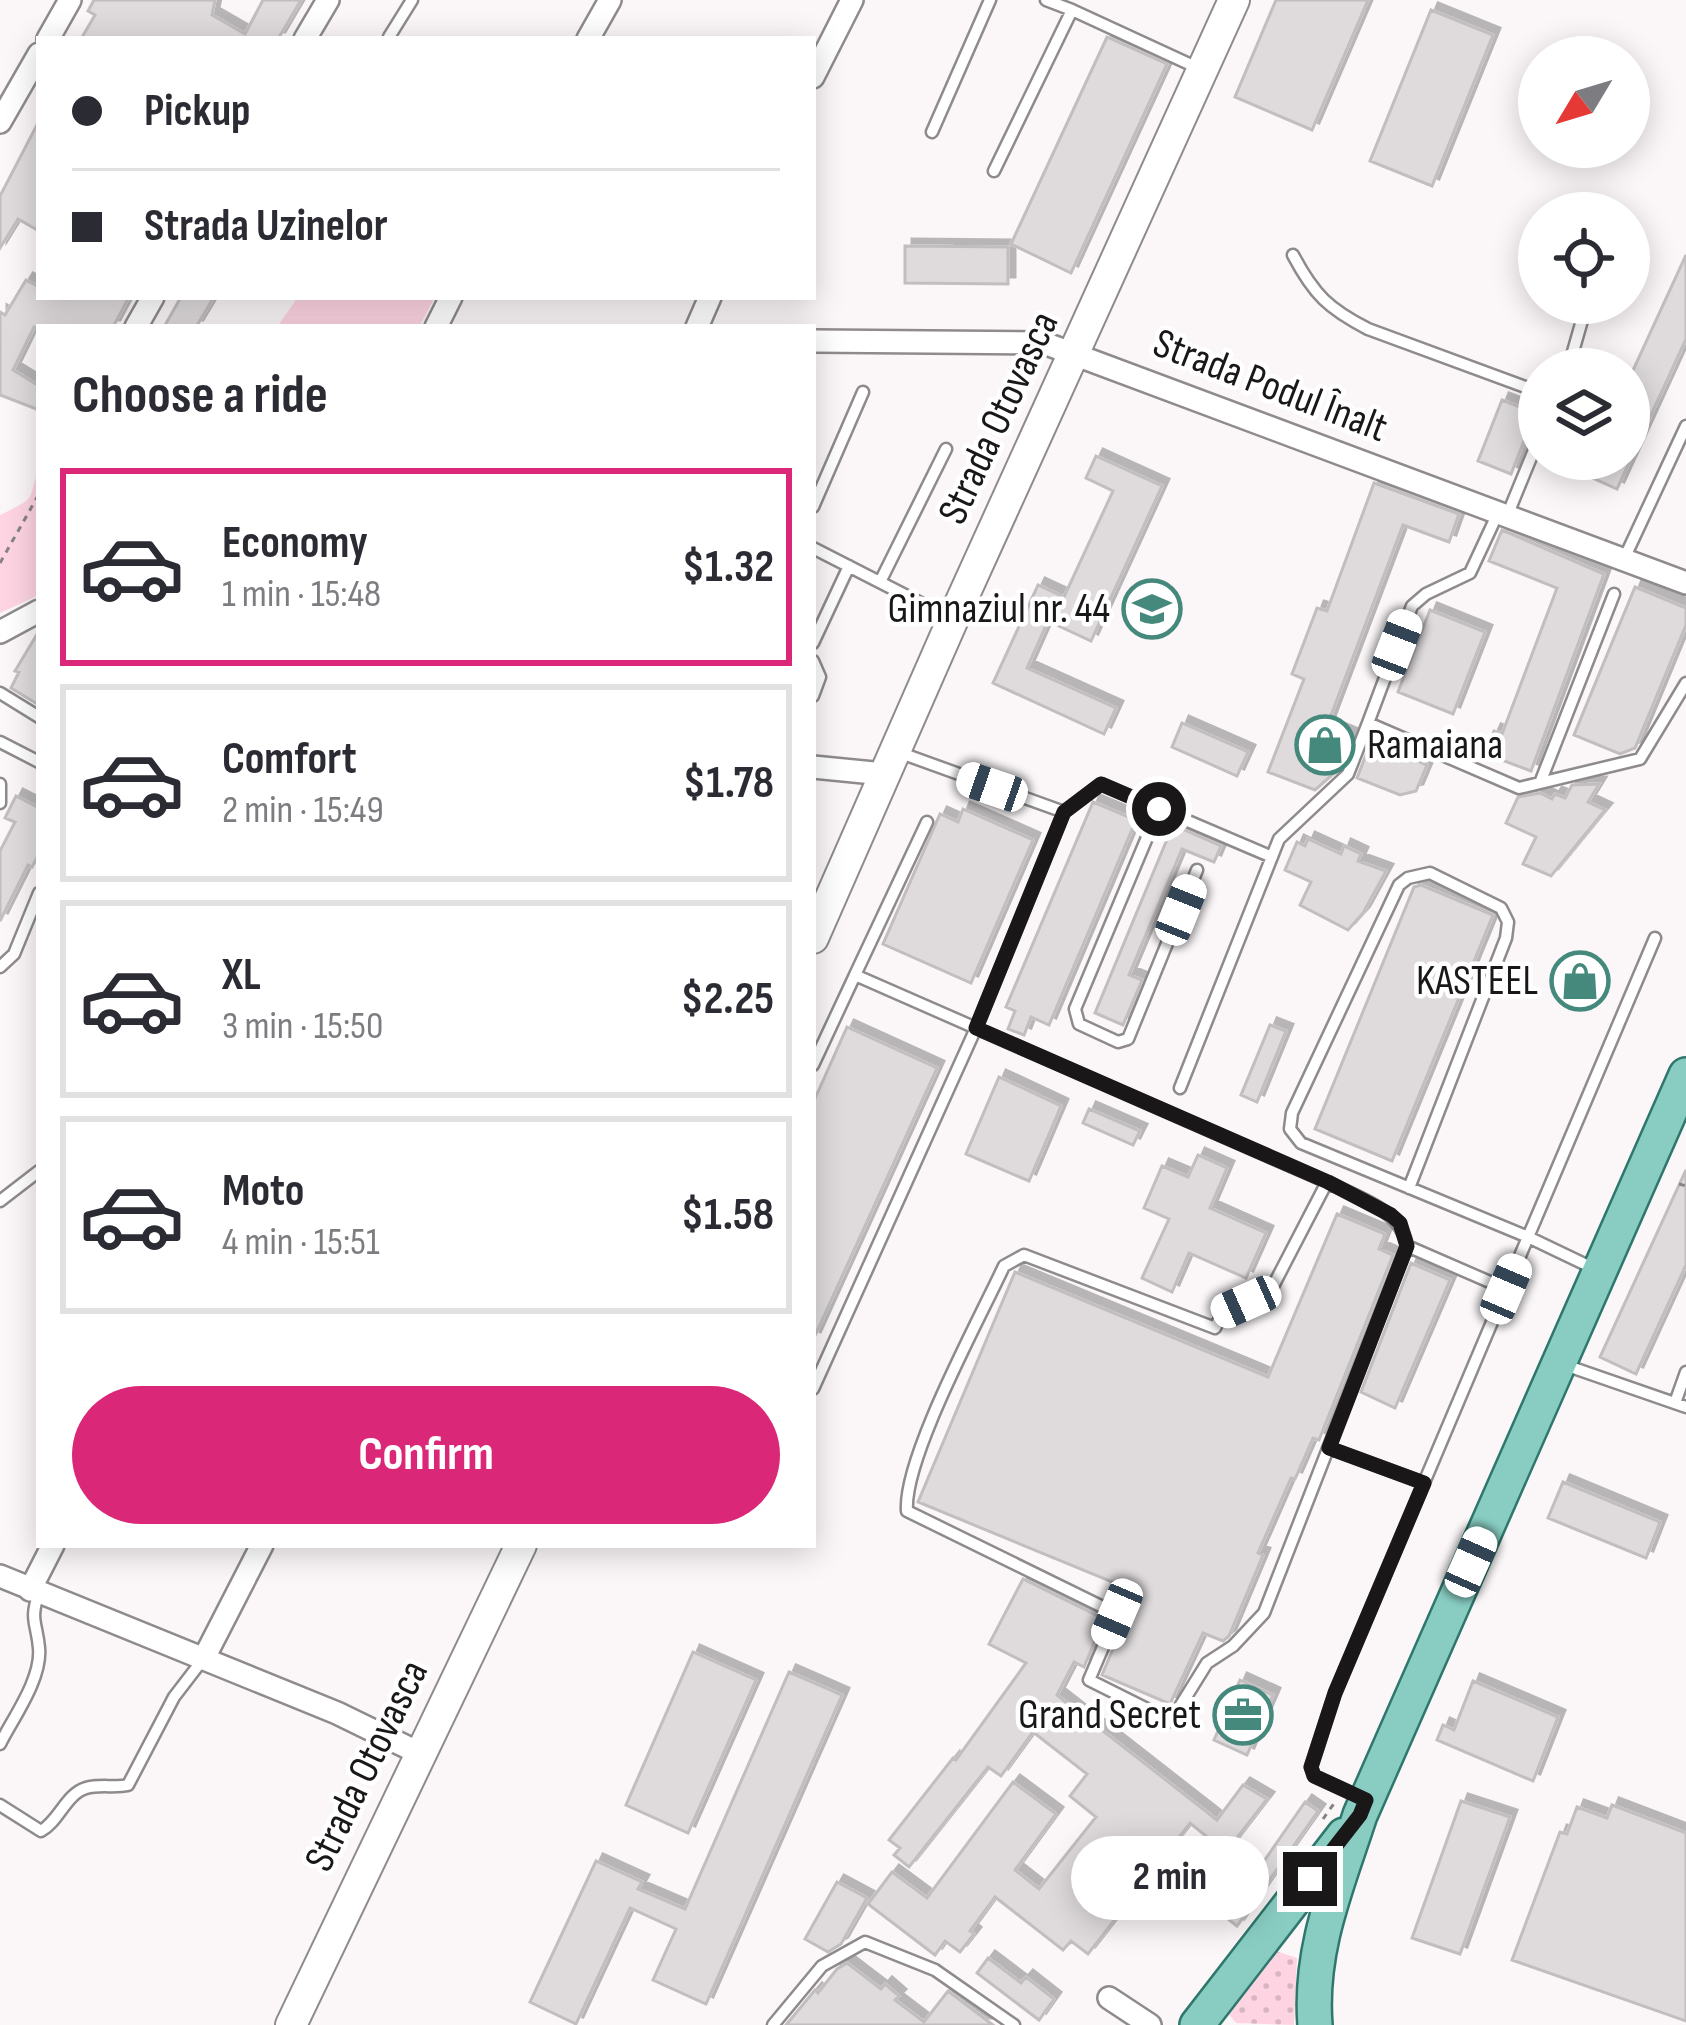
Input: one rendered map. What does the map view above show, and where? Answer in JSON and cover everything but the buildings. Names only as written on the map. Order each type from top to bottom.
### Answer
[{"type":"main road","points":[[1315,2025],[1315,1958],[1321,1925],[1357,1802],[1686,1075]]},
{"type":"main road","points":[[1197,2025],[1357,1802]]},
{"type":"street","points":[[50,36],[70,0]]},
{"type":"street","points":[[307,36],[328,0]]},
{"type":"street","points":[[590,36],[610,0]]},
{"type":"street","points":[[816,70],[852,0]]},
{"type":"street","name":"Strada Otovasca","points":[[816,931],[1234,0]]},
{"type":"street","points":[[0,122],[36,59]]},
{"type":"street","name":"Strada Podul Înalt","points":[[816,341],[1044,343],[1686,583]]},
{"type":"street","points":[[0,632],[36,613]]},
{"type":"street","points":[[816,767],[889,762]]},
{"type":"street","points":[[34,1592],[52,1548]]},
{"type":"street","points":[[204,1658],[260,1548]]},
{"type":"street","name":"Strada Otovasca","points":[[291,2025],[519,1548]]},
{"type":"street","points":[[0,1576],[337,1713],[419,1753]]},
{"type":"street","points":[[1109,1998],[1150,2025]]},
{"type":"lane","points":[[390,36],[412,0]]},
{"type":"lane","points":[[932,131],[990,0]]},
{"type":"lane","points":[[1046,0],[1203,70]]},
{"type":"lane","points":[[994,171],[1072,10]]},
{"type":"lane","points":[[1293,255],[1319,298],[1343,316],[1518,384]]},
{"type":"lane","points":[[816,500],[863,392]]},
{"type":"lane","points":[[1624,560],[1686,426]]},
{"type":"lane","points":[[880,582],[946,449]]},
{"type":"lane","points":[[1180,1088],[1279,839],[1348,774],[1412,606],[1470,573],[1519,480]]},
{"type":"lane","points":[[816,550],[953,619]]},
{"type":"lane","points":[[816,637],[849,566]]},
{"type":"lane","points":[[1540,783],[1614,594]]},
{"type":"lane","points":[[1368,723],[1519,788],[1640,759],[1686,683]]},
{"type":"lane","points":[[0,693],[36,715]]},
{"type":"lane","points":[[0,742],[36,760]]},
{"type":"lane","points":[[889,762],[1064,812]]},
{"type":"lane","points":[[0,784],[0,803]]},
{"type":"lane","points":[[816,1382],[976,1028],[1064,812],[1101,784],[1272,857]]},
{"type":"lane","points":[[1159,809],[1075,1009],[1079,1024],[1118,1042],[1128,1039],[1197,870]]},
{"type":"lane","points":[[816,1059],[927,822]]},
{"type":"lane","points":[[1409,1188],[1506,938],[1508,922],[1501,908],[1430,873],[1399,885],[1292,1113],[1290,1129],[1301,1143],[1600,1271]]},
{"type":"lane","points":[[0,968],[14,954],[36,899]]},
{"type":"lane","points":[[1357,1802],[1314,1776],[1311,1767],[1335,1693],[1655,938]]},
{"type":"lane","points":[[855,975],[1328,1182],[1400,1223],[1407,1246],[1264,1612],[1233,1646],[1207,1663],[1171,1721],[1089,1680],[1117,1614],[908,1511],[905,1490],[995,1285],[1012,1258],[1024,1255],[1215,1328],[1223,1312],[1270,1292],[1328,1182]]},
{"type":"lane","points":[[0,1202],[36,1174]]},
{"type":"lane","points":[[1407,1246],[1506,1289]]},
{"type":"lane","points":[[1559,1363],[1680,1405],[1686,1372]]},
{"type":"lane","points":[[1329,1448],[1424,1483]]},
{"type":"lane","points":[[0,1744],[30,1684],[40,1650],[31,1622],[34,1592]]},
{"type":"lane","points":[[0,1805],[41,1831],[49,1828],[76,1792],[89,1786],[125,1787],[174,1697],[204,1658]]},
{"type":"lane","points":[[773,2025],[816,1972],[865,1942],[935,1970],[1014,2025]]},
{"type":"path","points":[[0,563],[36,499]]},
{"type":"path","points":[[1679,1184],[1686,1186]]},
{"type":"path","points":[[1315,1830],[1357,1802]]},
{"type":"shaded area","points":[[296,300],[433,300],[421,324],[279,324]]},
{"type":"shaded area","points":[[36,476],[36,596],[0,613],[0,515],[29,498]]},
{"type":"shaded area","points":[[1270,1949],[1297,1958],[1294,2025],[1236,2023],[1227,2012]]},
{"type":"place","name":"Gimnaziul nr. 44","points":[[1152,609]]},
{"type":"place","name":"Ramaiana","points":[[1325,745]]},
{"type":"place","name":"KASTEEL","points":[[1580,981]]},
{"type":"place","name":"Grand Secret","points":[[1243,1715]]},
{"type":"route","points":[[1159,809],[1101,784],[1064,812],[976,1028],[1328,1182],[1391,1215],[1405,1234],[1407,1246],[1329,1448],[1424,1483],[1335,1693],[1311,1767],[1314,1776],[1366,1800],[1360,1815],[1310,1879]]}]
